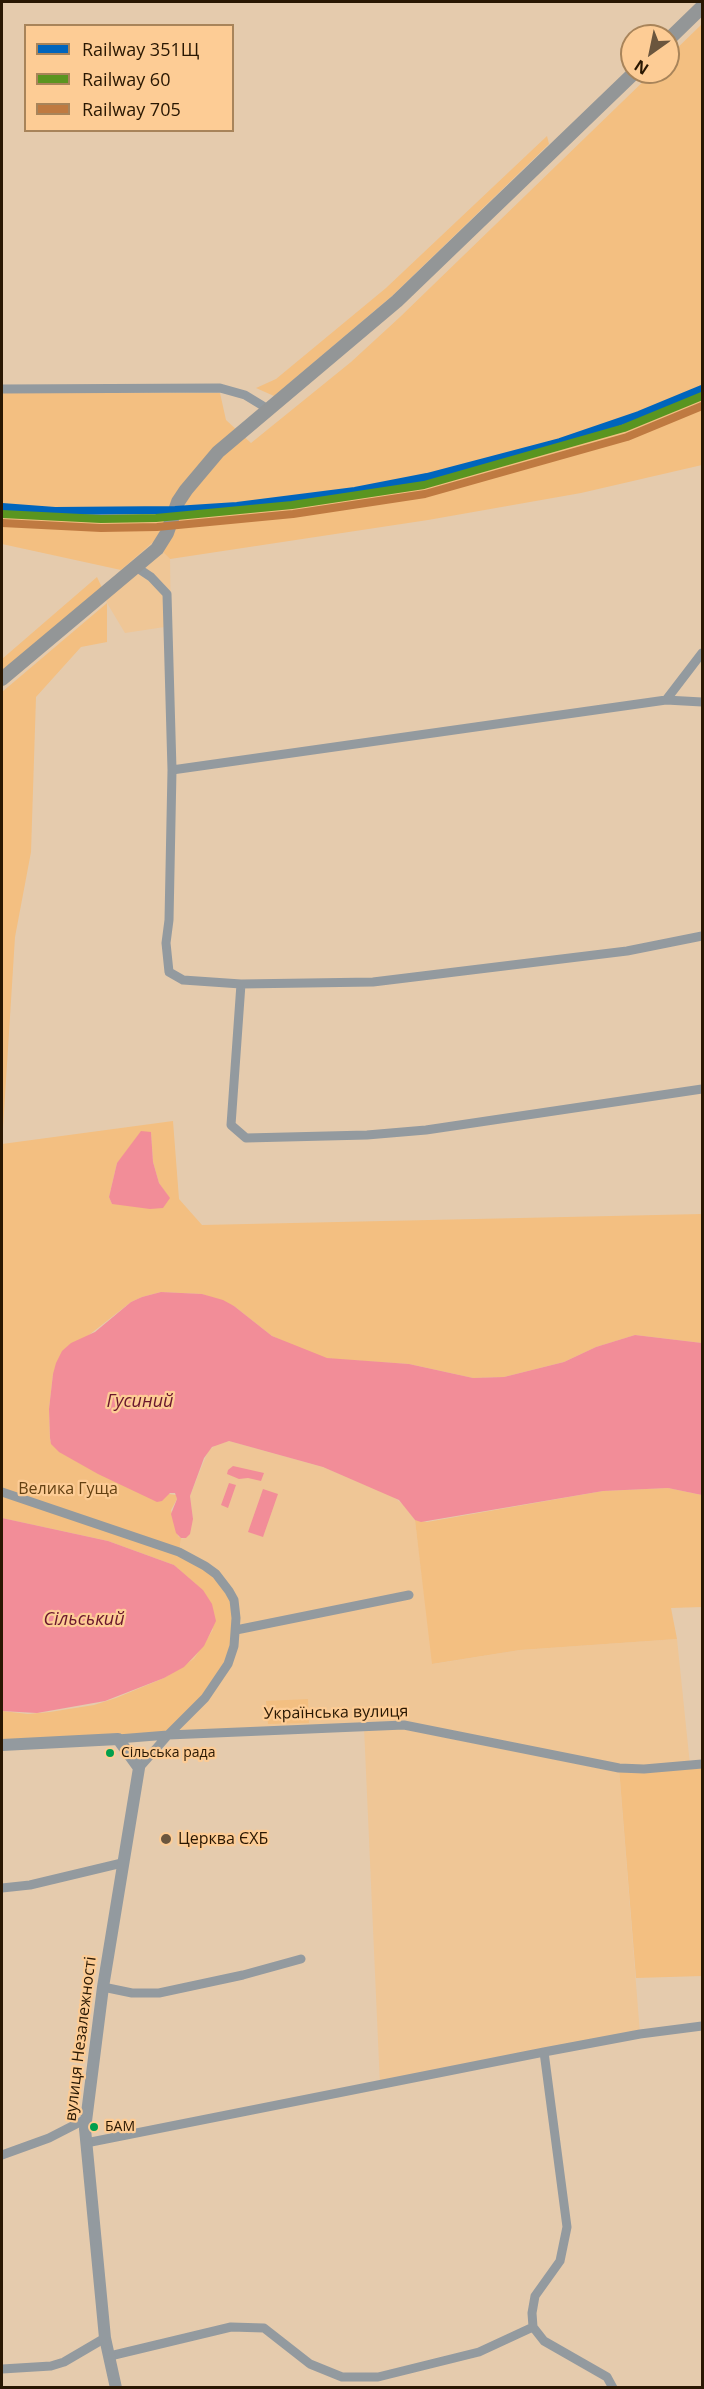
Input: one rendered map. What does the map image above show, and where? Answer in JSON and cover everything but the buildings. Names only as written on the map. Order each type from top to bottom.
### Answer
[{"type":"main road","points":[[680,28],[702,7]]},
{"type":"main road","points":[[2,679],[136,567],[163,540],[178,502],[218,452],[397,302],[623,84]]},
{"type":"street","points":[[2,389],[220,388],[245,395],[268,409]]},
{"type":"street","points":[[136,567],[151,577],[166,594],[172,770],[169,920],[166,942],[169,972],[183,980],[241,984],[373,982],[627,951],[702,936]]},
{"type":"street","points":[[666,700],[702,652]]},
{"type":"street","points":[[172,770],[666,700],[702,702]]},
{"type":"street","points":[[241,984],[231,1125],[246,1138],[417,1131],[702,1089]]},
{"type":"street","points":[[2,1492],[135,1536],[193,1558],[216,1574],[229,1591],[236,1609],[236,1630],[234,1646],[224,1672],[204,1698],[139,1768],[118,1739]]},
{"type":"street","points":[[236,1630],[409,1595]]},
{"type":"street","name":"Українська вулиця","points":[[2,1745],[404,1725],[619,1768],[644,1769],[702,1764]]},
{"type":"street","name":"вулиця Незалежності","points":[[116,2388],[105,2338],[86,2143],[86,2119],[103,1987],[139,1768]]},
{"type":"street","points":[[2,1888],[19,1887],[122,1863]]},
{"type":"street","points":[[103,1987],[132,1993],[159,1994],[302,1959]]},
{"type":"street","points":[[86,2143],[544,2052],[640,2034],[702,2026]]},
{"type":"street","points":[[544,2052],[567,2227],[560,2261],[535,2296],[532,2313],[533,2327],[544,2341],[607,2377],[613,2388]]},
{"type":"street","points":[[2,2156],[41,2141],[86,2119]]},
{"type":"street","points":[[110,2356],[231,2327],[264,2328],[310,2364],[342,2377],[378,2377],[479,2352],[533,2327]]},
{"type":"street","points":[[2,2369],[51,2366],[64,2362],[105,2338]]},
{"type":"shaded area","points":[[153,542],[170,559],[171,626],[125,633],[107,603],[104,592],[121,570]]},
{"type":"shaded area","points":[[229,1441],[323,1467],[392,1496],[404,1505],[415,1520],[433,1664],[520,1650],[677,1639],[690,1765],[619,1769],[640,2034],[380,2085],[364,1727],[168,1735],[181,1538],[183,1539],[193,1519],[190,1496],[208,1451],[217,1444]]},
{"type":"green space","points":[[702,24],[702,465],[581,493],[428,520],[170,559],[153,542],[121,570],[2,544],[2,392],[220,393],[226,420],[251,443],[351,362],[400,317],[641,84],[680,84],[680,45]]},
{"type":"green space","points":[[547,136],[549,144],[392,296],[274,396],[256,388],[276,379],[386,288]]},
{"type":"green space","points":[[97,577],[104,592],[2,679],[2,659]]},
{"type":"green space","points":[[107,603],[107,642],[81,647],[36,697],[31,852],[15,937],[2,1144],[2,692]]},
{"type":"green space","name":"Велика Гуща","points":[[173,1121],[179,1199],[202,1225],[702,1214],[702,1343],[635,1335],[596,1347],[564,1362],[504,1377],[473,1378],[409,1364],[320,1357],[272,1336],[234,1306],[202,1294],[161,1292],[131,1302],[89,1335],[53,1374],[49,1409],[50,1441],[169,1494],[176,1495],[177,1499],[171,1510],[178,1536],[181,1538],[179,1552],[223,1582],[236,1618],[224,1672],[168,1735],[2,1745],[2,1711],[28,1714],[50,1712],[94,1705],[116,1698],[164,1678],[194,1659],[213,1630],[203,1590],[174,1565],[108,1541],[2,1518],[2,1144]],"holes":[[[151,1132],[153,1162],[159,1183],[169,1198],[112,1204],[109,1197],[117,1163]]]},
{"type":"green space","points":[[668,1488],[702,1495],[702,1607],[671,1608],[677,1639],[520,1650],[432,1664],[415,1520],[427,1522],[603,1491]]},
{"type":"green space","points":[[308,1699],[309,1723],[268,1724],[266,1701]]},
{"type":"green space","points":[[702,1764],[702,1976],[636,1978],[619,1768]]},
{"type":"water","points":[[141,1131],[151,1132],[153,1162],[159,1183],[170,1198],[163,1208],[150,1209],[112,1204],[109,1197],[117,1163]]},
{"type":"water","name":"Гусиний","points":[[161,1292],[202,1294],[223,1300],[272,1336],[327,1358],[409,1364],[473,1378],[504,1377],[564,1362],[596,1347],[635,1335],[702,1343],[702,1495],[668,1488],[603,1491],[421,1522],[415,1520],[399,1500],[323,1467],[229,1441],[212,1447],[204,1458],[190,1496],[193,1519],[190,1534],[186,1538],[181,1538],[176,1533],[171,1514],[177,1499],[175,1493],[170,1493],[162,1501],[157,1502],[98,1474],[59,1452],[51,1444],[50,1438],[49,1409],[53,1374],[62,1351],[71,1343],[95,1332],[131,1302]]},
{"type":"water","points":[[233,1466],[264,1473],[261,1481],[248,1478],[239,1479],[227,1474]]},
{"type":"water","points":[[229,1483],[236,1485],[228,1508],[221,1505]]},
{"type":"water","points":[[263,1489],[278,1494],[263,1537],[248,1532]]},
{"type":"water","name":"Сільський","points":[[2,1518],[108,1541],[174,1565],[203,1590],[212,1604],[216,1621],[204,1646],[184,1667],[164,1678],[105,1701],[37,1713],[2,1711]]},
{"type":"rail line","name":"351Щ","points":[[2,507],[55,511],[175,510],[237,506],[355,491],[427,477],[560,442],[639,415],[702,389]]},
{"type":"rail line","name":"60","points":[[2,514],[101,519],[156,518],[292,505],[424,485],[624,428],[702,396]]},
{"type":"rail line","name":"705","points":[[2,523],[101,528],[157,527],[293,514],[425,494],[627,437],[702,406]]},
{"type":"place","name":"Сільська рада","points":[[110,1753]]},
{"type":"place","name":"Церква ЄХБ","points":[[166,1839]]},
{"type":"place","name":"БАМ","points":[[94,2127]]}]
